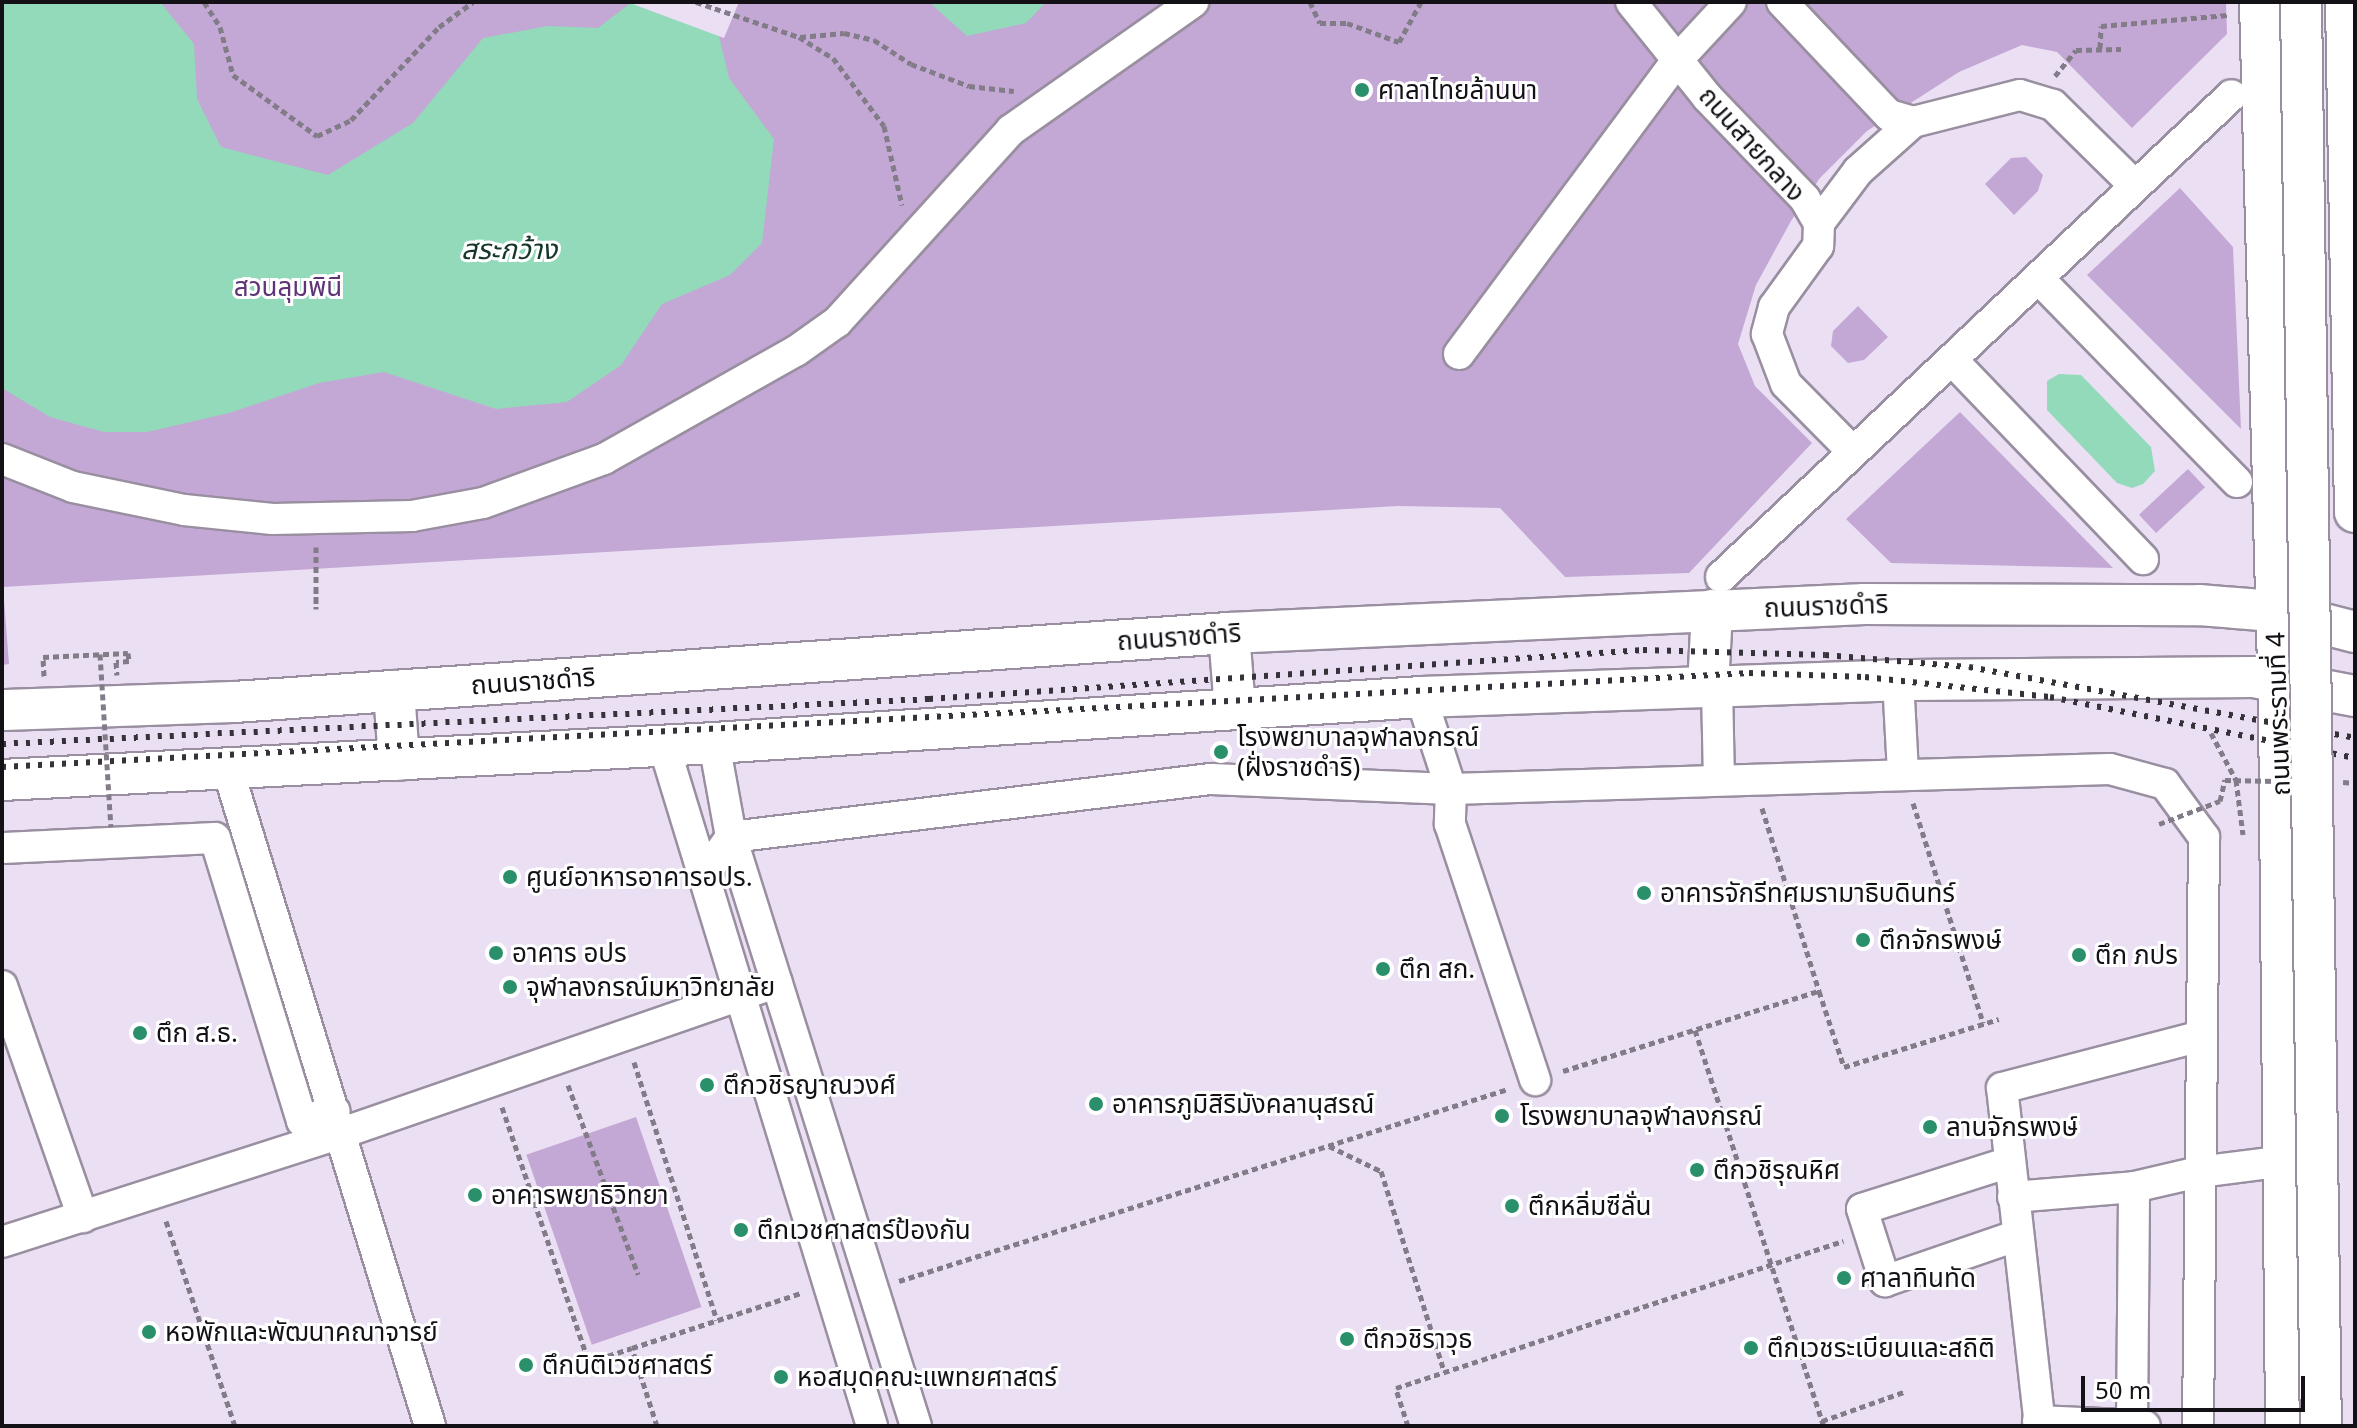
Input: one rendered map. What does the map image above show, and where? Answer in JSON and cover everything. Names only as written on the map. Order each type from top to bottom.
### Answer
[{"type":"main road","name":"ถนนพระรามที่ 4","points":[[2301,2],[2321,1426]]},
{"type":"main road","points":[[2346,2],[2355,512]]},
{"type":"main road","name":"ถนนพระรามที่ 4","points":[[2247,8],[2278,679],[2286,1161],[2286,1426]]},
{"type":"main road","points":[[1713,687],[1716,594]]},
{"type":"main road","name":"ถนนราชดำริ","points":[[2,710],[394,691],[1229,633],[1716,594],[1880,604],[2199,605],[2274,611],[2355,632]]},
{"type":"main road","points":[[1229,633],[1235,709]]},
{"type":"main road","points":[[2,780],[664,746],[1421,697],[1898,680],[2278,679],[2355,696]]},
{"type":"main road","points":[[394,691],[399,760]]},
{"type":"street","points":[[2,459],[73,487],[184,510],[315,518],[412,516],[483,503],[604,459],[837,322],[1011,130],[1193,2]]},
{"type":"street","name":"ถนนสายกลาง","points":[[1631,2],[1679,58],[1707,97],[1805,199],[1819,223],[1818,246],[1774,307],[1767,334],[1786,384],[1853,452]]},
{"type":"street","points":[[1459,354],[1679,58],[1731,2]]},
{"type":"street","points":[[1782,2],[1889,115],[1913,122],[1946,117],[1988,100],[2020,95],[2053,105],[2135,186]]},
{"type":"street","points":[[1716,594],[1853,452],[2232,95]]},
{"type":"street","points":[[1819,223],[1858,171],[1913,122]]},
{"type":"street","points":[[2038,278],[2237,482]]},
{"type":"street","points":[[1952,360],[2143,559]]},
{"type":"street","points":[[1898,680],[1903,772]]},
{"type":"street","points":[[1713,687],[1719,779]]},
{"type":"street","points":[[1421,697],[1451,789],[1450,824],[1535,1080]]},
{"type":"street","points":[[714,743],[731,837],[916,1426]]},
{"type":"street","points":[[664,746],[872,1426]]},
{"type":"street","points":[[703,876],[731,837],[1211,779],[1451,789],[1903,772],[2110,769],[2165,784],[2204,837],[2198,1426]]},
{"type":"street","points":[[228,770],[339,1122],[430,1426]]},
{"type":"street","points":[[2,848],[215,838],[302,1121],[339,1122]]},
{"type":"street","points":[[2,1242],[157,1193],[339,1122],[493,1080],[777,982]]},
{"type":"street","points":[[2,986],[83,1217]]},
{"type":"street","points":[[2145,1426],[2039,1423],[2002,1088],[2201,1036]]},
{"type":"street","points":[[2013,1197],[2134,1187],[2199,1172],[2286,1161]]},
{"type":"street","points":[[2010,1162],[1862,1209],[1885,1281],[2016,1236]]},
{"type":"street","points":[[2132,1426],[2134,1187]]},
{"type":"path","points":[[204,2],[220,27],[233,75],[317,136],[351,120],[439,27],[473,2]]},
{"type":"path","points":[[696,2],[799,37],[833,58],[884,126],[900,185],[906,248]]},
{"type":"path","points":[[1310,2],[1320,23],[1347,23],[1399,42],[1405,40],[1421,2]]},
{"type":"path","points":[[2100,48],[2101,26],[2247,8]]},
{"type":"path","points":[[799,37],[844,33],[874,40],[911,64],[969,86],[1067,88]]},
{"type":"path","points":[[2036,100],[2076,50],[2121,49]]},
{"type":"path","points":[[315,518],[316,609]]},
{"type":"path","points":[[44,681],[43,657],[128,653],[129,661],[116,662],[117,676]]},
{"type":"path","points":[[100,654],[111,827]]},
{"type":"path","points":[[2211,733],[2236,780],[2244,847]]},
{"type":"path","points":[[1903,772],[1983,1023]]},
{"type":"path","points":[[1752,777],[1844,1067],[1999,1019]]},
{"type":"path","points":[[2159,824],[2220,801],[2225,780],[2236,780]]},
{"type":"path","points":[[873,1290],[1819,991]]},
{"type":"path","points":[[1695,1030],[1823,1423],[1904,1392]]},
{"type":"path","points":[[625,1035],[717,1320]]},
{"type":"path","points":[[493,1080],[589,1362],[829,1284]]},
{"type":"path","points":[[572,1097],[638,1274]]},
{"type":"path","points":[[1328,1146],[1381,1171],[1444,1371]]},
{"type":"path","points":[[157,1193],[235,1426]]},
{"type":"path","points":[[1408,1426],[1396,1388],[1771,1264]]},
{"type":"path","points":[[632,1348],[657,1426]]},
{"type":"path","points":[[674,1426],[684,1426]]},
{"type":"green space","name":"สวนลุมพินี","points":[[2,2],[2226,2],[2227,34],[2132,128],[2057,52],[2022,45],[1959,72],[1867,131],[1820,178],[1791,221],[1756,285],[1738,344],[1755,386],[1812,443],[1689,573],[1565,577],[1500,508],[1398,506],[3,587],[9,664],[2,665]]},
{"type":"green space","points":[[2026,157],[2043,175],[2038,191],[2014,215],[1985,184],[2011,158]]},
{"type":"green space","points":[[2180,188],[2233,247],[2241,429],[2087,275]]},
{"type":"green space","points":[[1858,306],[1888,337],[1864,360],[1848,363],[1831,346],[1833,331]]},
{"type":"green space","points":[[1960,412],[2113,568],[1891,563],[1846,519]]},
{"type":"green space","points":[[2188,469],[2205,487],[2156,533],[2139,515]]},
{"type":"green space","points":[[636,1117],[701,1307],[592,1345],[526,1155]]},
{"type":"water","name":"สระกว้าง","points":[[2,2],[160,2],[194,44],[197,99],[221,147],[328,175],[413,123],[483,38],[548,26],[598,28],[632,2],[735,2],[719,36],[729,78],[774,139],[762,243],[730,275],[662,304],[621,365],[567,402],[496,409],[384,372],[319,383],[229,413],[147,432],[104,432],[50,417],[2,388]]},
{"type":"water","points":[[929,2],[1046,2],[1026,23],[967,36]]},
{"type":"water","points":[[2059,374],[2081,375],[2151,447],[2155,471],[2143,484],[2132,488],[2117,483],[2047,410],[2047,381]]},
{"type":"pier","points":[[627,2],[739,2],[724,38]]},
{"type":"railway","points":[[2,744],[929,699],[1643,650],[1825,655],[1969,667],[2355,738]]},
{"type":"railway","points":[[2,767],[1749,673],[1865,677],[2050,697],[2355,758]]},
{"type":"place","name":"ศาลาไทยล้านนา","points":[[1362,90]]},
{"type":"place","name":"โรงพยาบาลจุฬาลงกรณ์ (ฝั่งราชดำริ)","points":[[1221,752]]},
{"type":"place","name":"ศูนย์อาหารอาคารอปร.","points":[[510,877]]},
{"type":"place","name":"อาคารจักรีทศมรามาธิบดินทร์","points":[[1644,893]]},
{"type":"place","name":"ตึกจักรพงษ์","points":[[1863,940]]},
{"type":"place","name":"อาคาร อปร","points":[[496,953]]},
{"type":"place","name":"ตึก ภปร","points":[[2079,955]]},
{"type":"place","name":"ตึก สก.","points":[[1383,969]]},
{"type":"place","name":"จุฬาลงกรณ์มหาวิทยาลัย","points":[[510,987]]},
{"type":"place","name":"ตึก ส.ธ.","points":[[140,1033]]},
{"type":"place","name":"ตึกวชิรญาณวงศ์","points":[[707,1085]]},
{"type":"place","name":"อาคารภูมิสิริมังคลานุสรณ์","points":[[1096,1104]]},
{"type":"place","name":"โรงพยาบาลจุฬาลงกรณ์","points":[[1502,1116]]},
{"type":"place","name":"ลานจักรพงษ์","points":[[1930,1127]]},
{"type":"place","name":"ตึกวชิรุณหิศ","points":[[1697,1170]]},
{"type":"place","name":"อาคารพยาธิวิทยา","points":[[475,1195]]},
{"type":"place","name":"ตึกหลิ่มซีลั่น","points":[[1512,1206]]},
{"type":"place","name":"ตึกเวชศาสตร์ป้องกัน","points":[[741,1230]]},
{"type":"place","name":"ศาลาทินทัด","points":[[1844,1278]]},
{"type":"place","name":"หอพักและพัฒนาคณาจารย์","points":[[149,1332]]},
{"type":"place","name":"ตึกวชิราวุธ","points":[[1347,1339]]},
{"type":"place","name":"ตึกเวชระเบียนและสถิติ","points":[[1751,1348]]},
{"type":"place","name":"ตึกนิติเวชศาสตร์","points":[[526,1365]]},
{"type":"place","name":"หอสมุดคณะแพทยศาสตร์","points":[[781,1377]]}]
